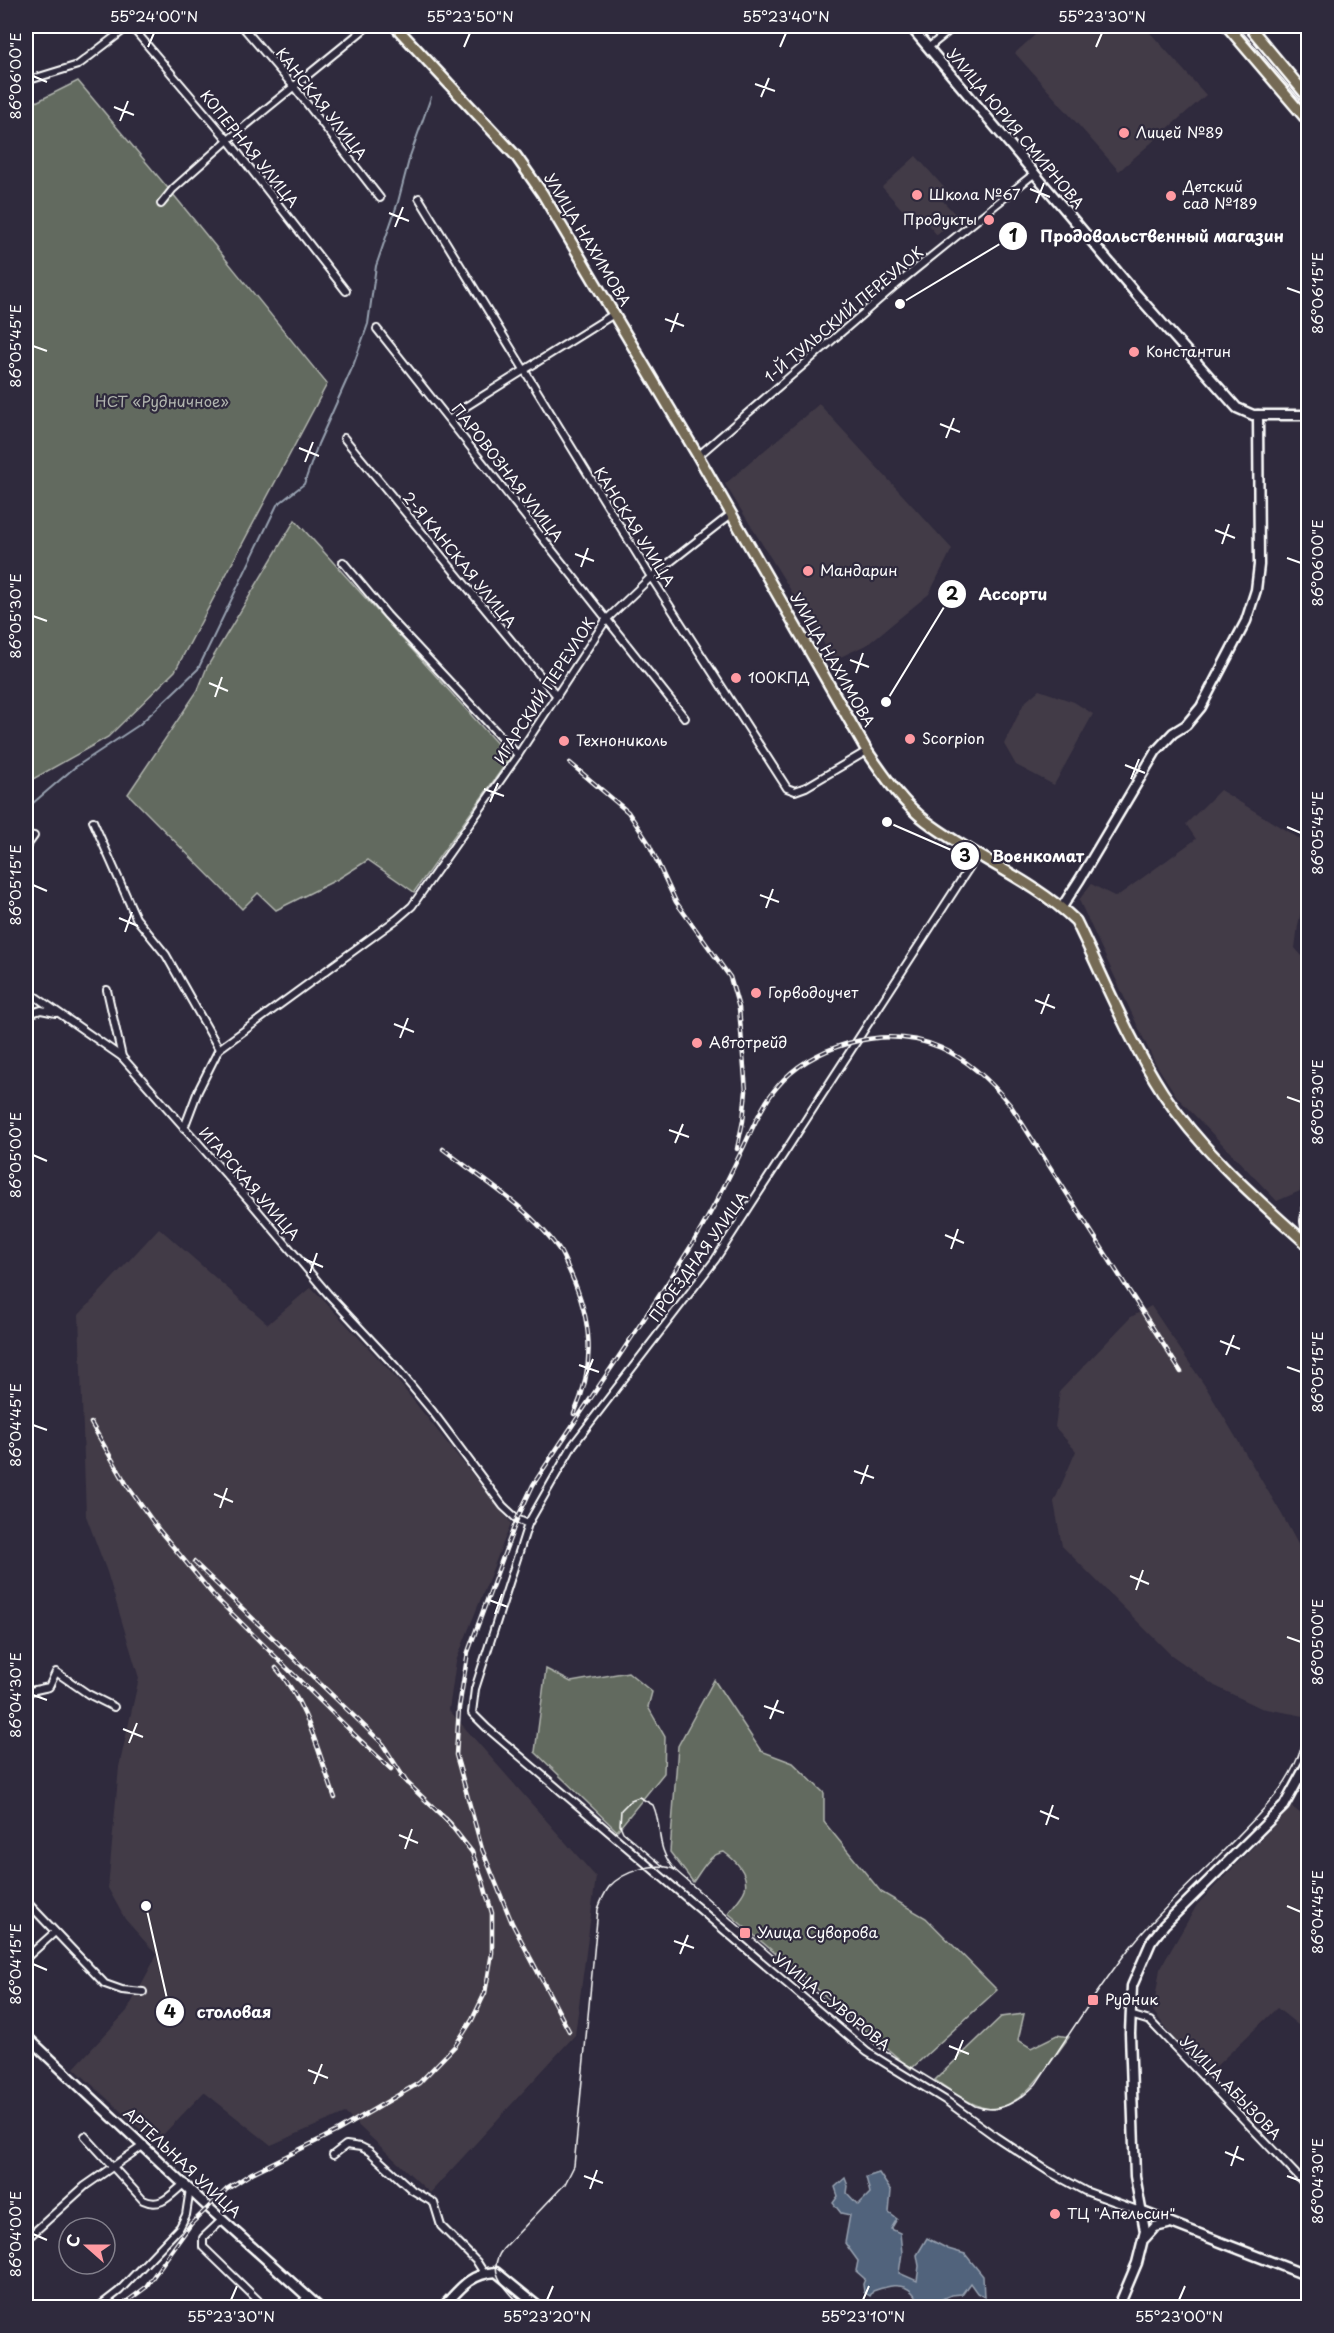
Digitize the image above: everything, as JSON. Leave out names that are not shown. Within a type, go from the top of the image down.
[{"type":"main road","name":"УЛИЦА НАХИМОВА","points":[[395,26],[516,156],[542,193],[698,456],[867,751],[899,795],[926,821],[1062,907],[1076,921],[1142,1058],[1174,1108],[1218,1162],[1308,1245]]},
{"type":"main road","name":"УЛИЦА ЮРИЯ СМИРНОВА","points":[[910,26],[1137,295],[1231,402],[1242,411],[1258,415]]},
{"type":"main road","points":[[1227,26],[1308,121]]},
{"type":"main road","points":[[1249,26],[1308,97]]},
{"type":"main road","points":[[1062,907],[1156,751],[1173,733],[1186,725],[1201,707],[1246,621],[1256,590],[1259,566],[1258,415],[1308,415]]},
{"type":"main road","points":[[1308,1206],[1306,1221],[1308,1233]]},
{"type":"main road","points":[[1145,2239],[1145,2224],[1135,2176],[1130,2015],[1132,1986],[1151,1942],[1164,1924],[1284,1806],[1308,1762]]},
{"type":"main road","name":"АРТЕЛЬНАЯ УЛИЦА","points":[[26,2036],[222,2220],[320,2307]]},
{"type":"main road","name":"УЛИЦА СУВОРОВА","points":[[1143,2212],[1308,2276]]},
{"type":"main road","points":[[1118,2307],[1145,2239],[1155,2227],[1172,2223]]},
{"type":"main road","points":[[442,2307],[470,2278],[484,2273],[501,2274],[540,2307]]},
{"type":"street","points":[[26,81],[78,65],[130,26]]},
{"type":"street","name":"КОПЕРНАЯ УЛИЦА","points":[[130,26],[228,140],[346,291]]},
{"type":"street","name":"КАНСКАЯ УЛИЦА","points":[[242,26],[294,87],[380,198]]},
{"type":"street","points":[[161,204],[173,189],[228,140],[368,26]]},
{"type":"street","points":[[929,47],[954,26]]},
{"type":"street","name":"1-Й ТУЛЬСКИЙ ПЕРЕУЛОК","points":[[698,456],[905,278],[1035,172]]},
{"type":"street","name":"КАНСКАЯ УЛИЦА","points":[[418,198],[651,577],[787,788],[795,791],[806,787],[867,751]]},
{"type":"street","points":[[450,420],[462,410],[615,314]]},
{"type":"street","name":"ПАРОВОЗНАЯ УЛИЦА","points":[[377,329],[685,718]]},
{"type":"street","name":"2-Я КАНСКАЯ УЛИЦА","points":[[344,438],[557,696]]},
{"type":"street","name":"ИГАРСКИЙ ПЕРЕУЛОК","points":[[184,1128],[198,1091],[219,1048],[412,906],[518,755],[606,620],[651,577],[730,514]]},
{"type":"street","points":[[344,562],[387,615],[518,755]]},
{"type":"street","points":[[93,821],[136,918],[166,955],[219,1048]]},
{"type":"street","points":[[26,847],[34,836]]},
{"type":"street","name":"ПРОЕЗДНАЯ УЛИЦА","points":[[475,1689],[528,1524],[573,1445],[715,1260],[978,854]]},
{"type":"street","points":[[107,990],[122,1057]]},
{"type":"street","name":"ИГАРСКАЯ УЛИЦА","points":[[26,992],[122,1057],[328,1294],[395,1366],[433,1412],[503,1506],[517,1519],[528,1524]]},
{"type":"street","points":[[26,1006],[35,1012],[41,1010],[57,1013]]},
{"type":"street","points":[[26,1692],[49,1687],[56,1672],[88,1694],[114,1707]]},
{"type":"street","name":"УЛИЦА СУВОРОВА","points":[[475,1689],[472,1713],[478,1721],[867,2052],[945,2100],[1048,2171],[1085,2191],[1143,2212]]},
{"type":"street","points":[[26,1901],[105,1984],[122,1990],[143,1992]]},
{"type":"street","points":[[26,1958],[55,1932]]},
{"type":"street","name":"УЛИЦА АБЫЗОВА","points":[[1130,2015],[1150,2021],[1308,2187]]},
{"type":"street","points":[[86,2136],[143,2200],[158,2204],[188,2186]]},
{"type":"street","points":[[31,2235],[85,2186],[144,2145]]},
{"type":"street","points":[[333,2155],[346,2145],[361,2147],[369,2151],[412,2190],[434,2203],[441,2226],[477,2262],[484,2273]]},
{"type":"street","points":[[97,2307],[119,2291],[180,2227],[186,2215],[188,2186]]},
{"type":"street","points":[[222,2220],[203,2238],[203,2247],[266,2307]]},
{"type":"street","points":[[297,2307],[308,2297]]},
{"type":"shaded area","name":"Лицей №89","points":[[1045,26],[1144,26],[1206,95],[1119,171],[1015,53]]},
{"type":"shaded area","name":"Школа №67","points":[[916,156],[948,192],[941,199],[957,216],[937,235],[922,218],[915,224],[882,187]]},
{"type":"shaded area","points":[[819,404],[952,549],[929,594],[868,644],[834,660],[725,484]]},
{"type":"shaded area","points":[[1039,690],[1074,702],[1093,714],[1054,785],[1016,765],[1004,744],[1024,703]]},
{"type":"shaded area","points":[[1220,790],[1308,844],[1308,882],[1295,948],[1308,963],[1308,1147],[1300,1191],[1277,1201],[1177,1097],[1154,1061],[1079,900],[1091,884],[1116,897],[1196,839],[1186,824]]},
{"type":"shaded area","points":[[159,1228],[268,1324],[311,1287],[389,1370],[511,1523],[456,1661],[449,1710],[596,1877],[575,2035],[430,2193],[345,2113],[271,2145],[204,2092],[155,2143],[74,2068],[127,2011],[157,1955],[125,1919],[108,1888],[119,1767],[139,1678],[107,1572],[86,1516],[79,1315]]},
{"type":"shaded area","points":[[1151,1306],[1207,1389],[1306,1559],[1308,1612],[1304,1716],[1261,1708],[1215,1686],[1170,1654],[1062,1546],[1054,1502],[1076,1451],[1055,1427],[1060,1391],[1131,1317]]},
{"type":"shaded area","points":[[1292,1807],[1308,1819],[1308,2033],[1277,2008],[1211,2071],[1188,2058],[1153,2011],[1160,1969],[1197,1905]]},
{"type":"green space","name":"НСТ «Рудничное»","points":[[78,81],[327,384],[175,671],[108,737],[26,783],[26,107]]},
{"type":"green space","points":[[295,520],[510,758],[414,892],[368,860],[338,879],[276,910],[258,893],[242,909],[128,794],[198,690],[207,667]]},
{"type":"green space","points":[[546,1669],[571,1682],[628,1672],[652,1692],[648,1707],[665,1737],[664,1773],[617,1831],[535,1752]]},
{"type":"green space","points":[[714,1680],[761,1751],[793,1763],[824,1793],[824,1822],[881,1892],[926,1918],[997,1990],[911,2069],[728,1913],[742,1895],[746,1883],[743,1872],[732,1859],[724,1852],[719,1853],[706,1864],[693,1882],[670,1852],[678,1746]]},
{"type":"green space","points":[[1024,2014],[1018,2040],[1031,2048],[1057,2035],[1069,2037],[1036,2081],[1016,2100],[1005,2106],[986,2108],[963,2098],[935,2080],[1001,2017]]},
{"type":"water","points":[[879,2173],[891,2191],[889,2213],[897,2219],[891,2229],[900,2233],[902,2253],[899,2273],[917,2281],[919,2266],[917,2255],[927,2238],[948,2249],[965,2254],[983,2276],[984,2297],[977,2293],[970,2283],[962,2294],[951,2295],[927,2306],[903,2287],[883,2288],[873,2291],[870,2296],[864,2292],[865,2279],[856,2271],[858,2261],[845,2243],[850,2215],[841,2213],[833,2203],[838,2196],[835,2187],[845,2178],[848,2186],[847,2193],[858,2205],[870,2193],[866,2177]]},
{"type":"waterway","points":[[26,809],[74,768],[139,725],[198,669],[277,505],[304,484],[318,444],[353,366],[368,324],[376,266],[431,97]]},
{"type":"tram line","points":[[1237,26],[1308,109]]},
{"type":"tram line","points":[[1308,1269],[1308,1430]]},
{"type":"tram line","points":[[524,2308],[500,2281],[496,2266],[503,2249],[565,2184],[574,2166],[598,1909],[609,1887],[615,1882],[640,1869],[659,1866],[675,1870],[878,2047],[975,2106],[992,2109],[1016,2101],[1036,2084],[1094,1996],[1132,1945],[1155,1918],[1259,1814],[1283,1785],[1300,1753],[1308,1713]]},
{"type":"tram line","points":[[664,1867],[623,1832],[620,1825],[621,1810],[631,1800],[639,1797],[653,1805],[664,1853],[675,1870]]},
{"type":"railway","points":[[570,763],[628,812],[648,842],[676,902],[730,977],[739,1008],[746,1091],[737,1149]]},
{"type":"railway","points":[[569,2031],[512,1923],[482,1849],[456,1755],[459,1708],[468,1652],[517,1519],[533,1485],[694,1241],[763,1108],[784,1079],[801,1065],[829,1050],[874,1038],[898,1037],[940,1048],[977,1071],[1011,1106],[1181,1372]]},
{"type":"railway","points":[[443,1149],[519,1207],[546,1233],[563,1257],[577,1290],[587,1325],[586,1378],[574,1414]]},
{"type":"railway","points":[[91,1423],[128,1487],[159,1530],[215,1597],[391,1769]]},
{"type":"railway","points":[[194,1562],[384,1745]]},
{"type":"railway","points":[[276,1668],[287,1682],[304,1713],[335,1798]]},
{"type":"railway","points":[[380,1740],[407,1783]]},
{"type":"railway","points":[[401,1777],[451,1824]]},
{"type":"railway","points":[[118,2308],[145,2288],[191,2224],[227,2189],[252,2173],[337,2131],[419,2083],[455,2046],[472,2020],[485,1993],[492,1953],[492,1913],[472,1852],[446,1819]]},
{"type":"place","name":"Лицей №89","points":[[1124,133]]},
{"type":"place","name":"Школа №67","points":[[917,195]]},
{"type":"place","name":"Детский сад №189","points":[[1171,196]]},
{"type":"place","name":"Продукты","points":[[989,220]]},
{"type":"place","name":"Продовольственный магазин","points":[[900,304]]},
{"type":"place","name":"Константин","points":[[1134,352]]},
{"type":"place","name":"Мандарин","points":[[808,571]]},
{"type":"place","name":"100КПД","points":[[736,678]]},
{"type":"place","name":"Ассорти","points":[[886,702]]},
{"type":"place","name":"Scorpion","points":[[910,739]]},
{"type":"place","name":"Технониколь","points":[[564,741]]},
{"type":"place","name":"Военкомат","points":[[887,822]]},
{"type":"place","name":"Горводоучет","points":[[756,993]]},
{"type":"place","name":"Автотрейд","points":[[697,1043]]},
{"type":"place","name":"столовая","points":[[146,1906]]},
{"type":"place","name":"Улица Суворова","points":[[745,1933]]},
{"type":"place","name":"Рудник","points":[[1093,2000]]},
{"type":"place","name":"ТЦ \"Апельсин\"","points":[[1055,2214]]}]
